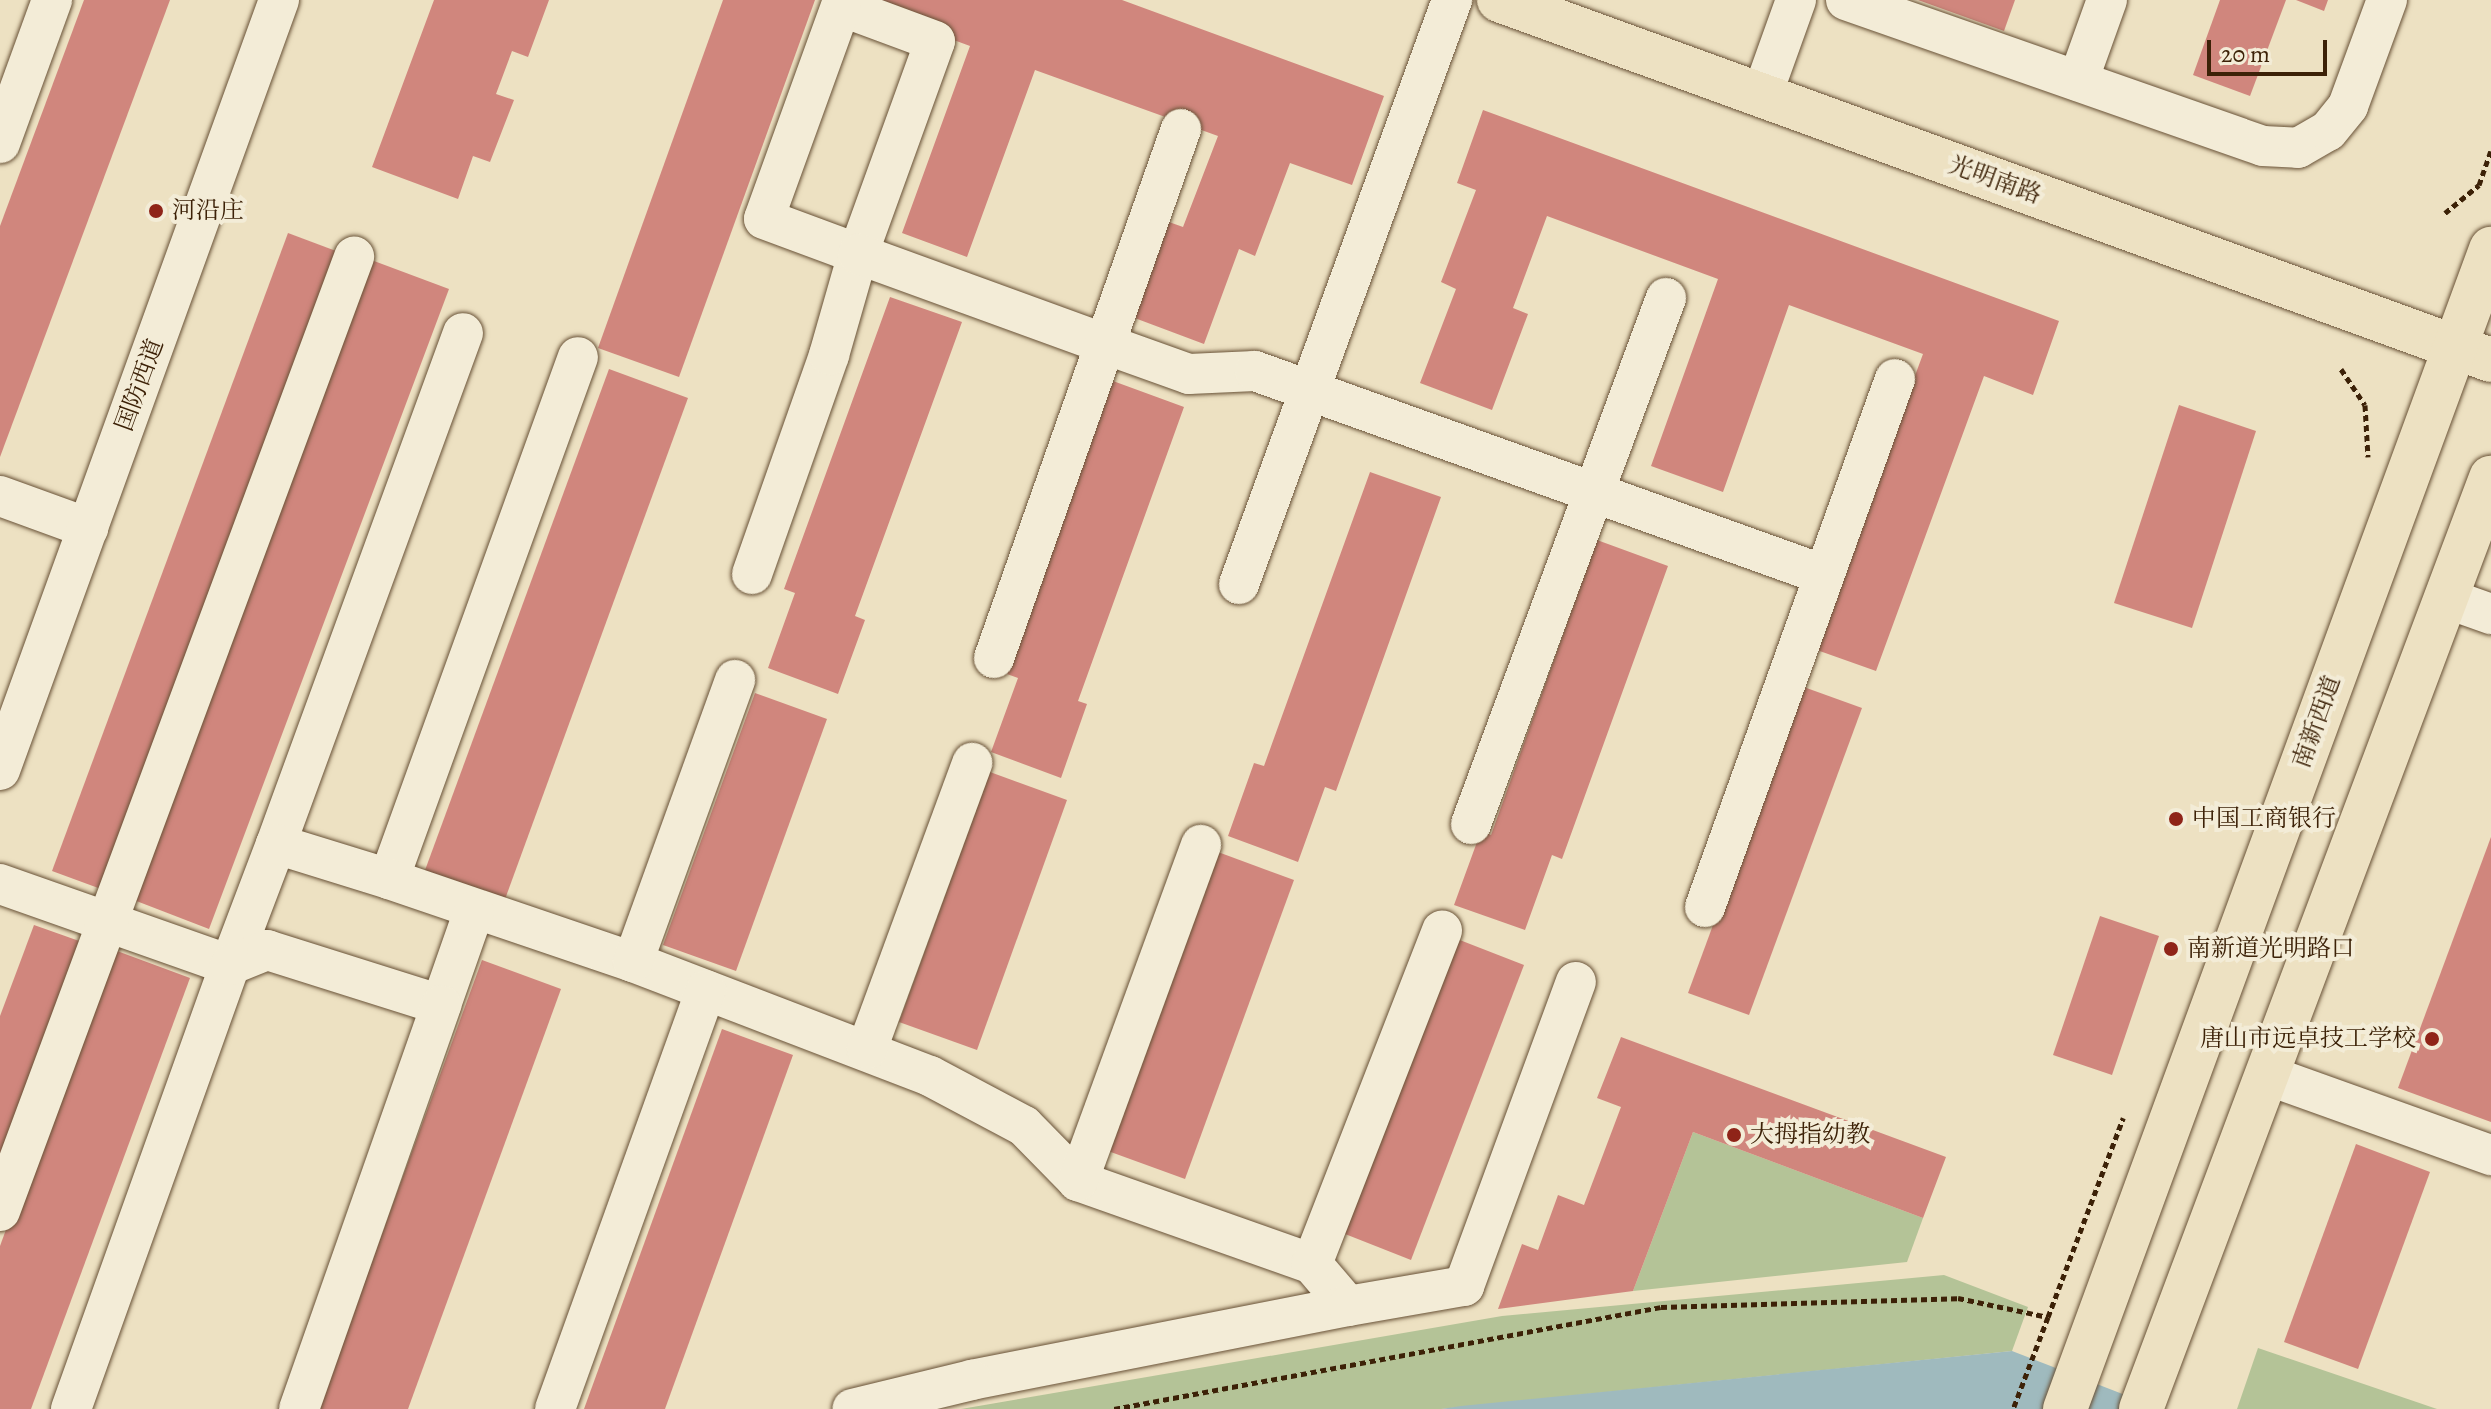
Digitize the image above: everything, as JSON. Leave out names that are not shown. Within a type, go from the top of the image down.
[{"type":"main road","name":"光明南路","points":[[1499,0],[2473,353]]},
{"type":"main road","name":"南新西道","points":[[2065,1409],[2473,353],[2491,249]]},
{"type":"main road","points":[[2141,1409],[2491,478]]},
{"type":"street","points":[[0,143],[52,0]]},
{"type":"street","name":"国防西道","points":[[0,770],[279,0]]},
{"type":"street","points":[[1239,584],[1452,0]]},
{"type":"street","points":[[1762,95],[1796,0]]},
{"type":"street","points":[[1846,0],[2263,146],[2298,148],[2328,131],[2348,106],[2387,0]]},
{"type":"street","points":[[2078,81],[2107,0]]},
{"type":"street","points":[[752,574],[829,355],[858,254],[935,41],[841,6],[764,219],[858,254],[1189,374],[1255,371],[1824,575]]},
{"type":"street","points":[[994,658],[1181,129]]},
{"type":"street","points":[[0,1211],[354,257]]},
{"type":"street","points":[[1471,824],[1666,298]]},
{"type":"street","points":[[71,1409],[230,965],[463,333]]},
{"type":"street","points":[[389,879],[578,357]]},
{"type":"street","points":[[1705,907],[1895,379]]},
{"type":"street","points":[[0,496],[88,528]]},
{"type":"street","points":[[2446,598],[2491,614]]},
{"type":"street","points":[[633,962],[735,680]]},
{"type":"street","points":[[867,1049],[972,763]]},
{"type":"street","points":[[276,844],[633,962],[867,1049],[1024,1126],[1078,1181],[1312,1264],[1348,1306]]},
{"type":"street","points":[[1078,1181],[1201,845]]},
{"type":"street","points":[[0,884],[230,965],[267,950],[441,1005]]},
{"type":"street","points":[[299,1409],[474,911]]},
{"type":"street","points":[[1312,1264],[1442,930]]},
{"type":"street","points":[[852,1409],[972,1380],[1464,1286],[1576,982]]},
{"type":"street","points":[[555,1409],[706,990]]},
{"type":"street","points":[[2267,1075],[2491,1155]]},
{"type":"path","points":[[2445,213],[2479,185],[2491,151]]},
{"type":"path","points":[[2341,369],[2365,405],[2369,463]]},
{"type":"path","points":[[2013,1409],[2125,1111]]},
{"type":"path","points":[[1114,1409],[1661,1307],[1958,1298],[2048,1317]]},
{"type":"green space","points":[[1693,1132],[1923,1218],[1907,1262],[1633,1291]]},
{"type":"green space","points":[[1944,1275],[2028,1307],[2012,1351],[1441,1409],[961,1409],[1502,1316]]},
{"type":"green space","points":[[2258,1348],[2437,1409],[2237,1409]]},
{"type":"water","points":[[2012,1351],[2161,1409],[1441,1409],[1461,1406]]},
{"type":"building","points":[[84,0],[170,0],[0,457],[0,226]]},
{"type":"building","points":[[434,0],[549,0],[528,57],[512,51],[496,94],[514,100],[490,162],[473,156],[458,199],[372,167]]},
{"type":"building","points":[[723,0],[815,0],[679,377],[598,348]]},
{"type":"building","points":[[845,0],[1122,0],[1384,96],[1352,185],[1290,163],[1255,256],[1239,249],[1204,344],[1132,317],[1169,222],[1183,227],[1218,136],[1035,70],[967,257],[902,233],[970,46]]},
{"type":"building","points":[[1918,0],[2015,0],[2004,31]]},
{"type":"building","points":[[2220,0],[2286,0],[2250,96],[2193,75]]},
{"type":"building","points":[[2296,0],[2328,0],[2324,11]]},
{"type":"building","points":[[1483,110],[2059,321],[2033,395],[1984,376],[1876,671],[1814,649],[1923,354],[1789,305],[1723,492],[1651,466],[1718,279],[1547,216],[1513,308],[1528,314],[1492,410],[1420,383],[1456,289],[1441,282],[1476,190],[1457,183]]},
{"type":"building","points":[[288,233],[336,251],[101,889],[52,871]]},
{"type":"building","points":[[366,258],[449,289],[209,929],[126,897]]},
{"type":"building","points":[[890,297],[962,322],[855,616],[865,620],[838,694],[768,668],[795,593],[784,589]]},
{"type":"building","points":[[609,369],[688,398],[504,902],[424,873]]},
{"type":"building","points":[[1113,381],[1184,407],[1078,701],[1087,704],[1061,778],[991,752],[1018,678],[1007,674]]},
{"type":"building","points":[[2179,405],[2256,431],[2192,628],[2114,603]]},
{"type":"building","points":[[1370,472],[1441,497],[1336,791],[1325,787],[1298,862],[1228,836],[1254,763],[1264,766]]},
{"type":"building","points":[[1597,540],[1668,566],[1562,859],[1552,855],[1525,930],[1454,905],[1481,831],[1491,835]]},
{"type":"building","points":[[1801,686],[1862,708],[1749,1015],[1688,993]]},
{"type":"building","points":[[755,693],[827,719],[736,971],[663,945]]},
{"type":"building","points":[[990,772],[1067,800],[977,1050],[899,1022]]},
{"type":"building","points":[[2491,837],[2491,1122],[2398,1088]]},
{"type":"building","points":[[1218,852],[1294,880],[1185,1179],[1108,1151]]},
{"type":"building","points":[[2100,916],[2159,936],[2112,1075],[2053,1055]]},
{"type":"building","points":[[34,925],[82,942],[0,1165],[0,1016]]},
{"type":"building","points":[[1452,937],[1524,965],[1411,1260],[1340,1232]]},
{"type":"building","points":[[109,948],[190,978],[31,1409],[0,1409],[0,1246]]},
{"type":"building","points":[[482,960],[561,989],[408,1409],[318,1409]]},
{"type":"building","points":[[722,1029],[793,1055],[665,1409],[584,1409]]},
{"type":"building","points":[[1621,1037],[1946,1157],[1923,1218],[1693,1132],[1633,1291],[1498,1309],[1522,1244],[1538,1250],[1558,1195],[1584,1205],[1621,1107],[1597,1098]]},
{"type":"building","points":[[2356,1144],[2430,1172],[2358,1369],[2284,1342]]},
{"type":"place","name":"河沿庄","points":[[156,211]]},
{"type":"place","name":"中国工商银行","points":[[2176,819]]},
{"type":"place","name":"南新道光明路口","points":[[2171,949]]},
{"type":"place","name":"唐山市远卓技工学校","points":[[2432,1039]]},
{"type":"place","name":"大拇指幼教","points":[[1734,1135]]}]
